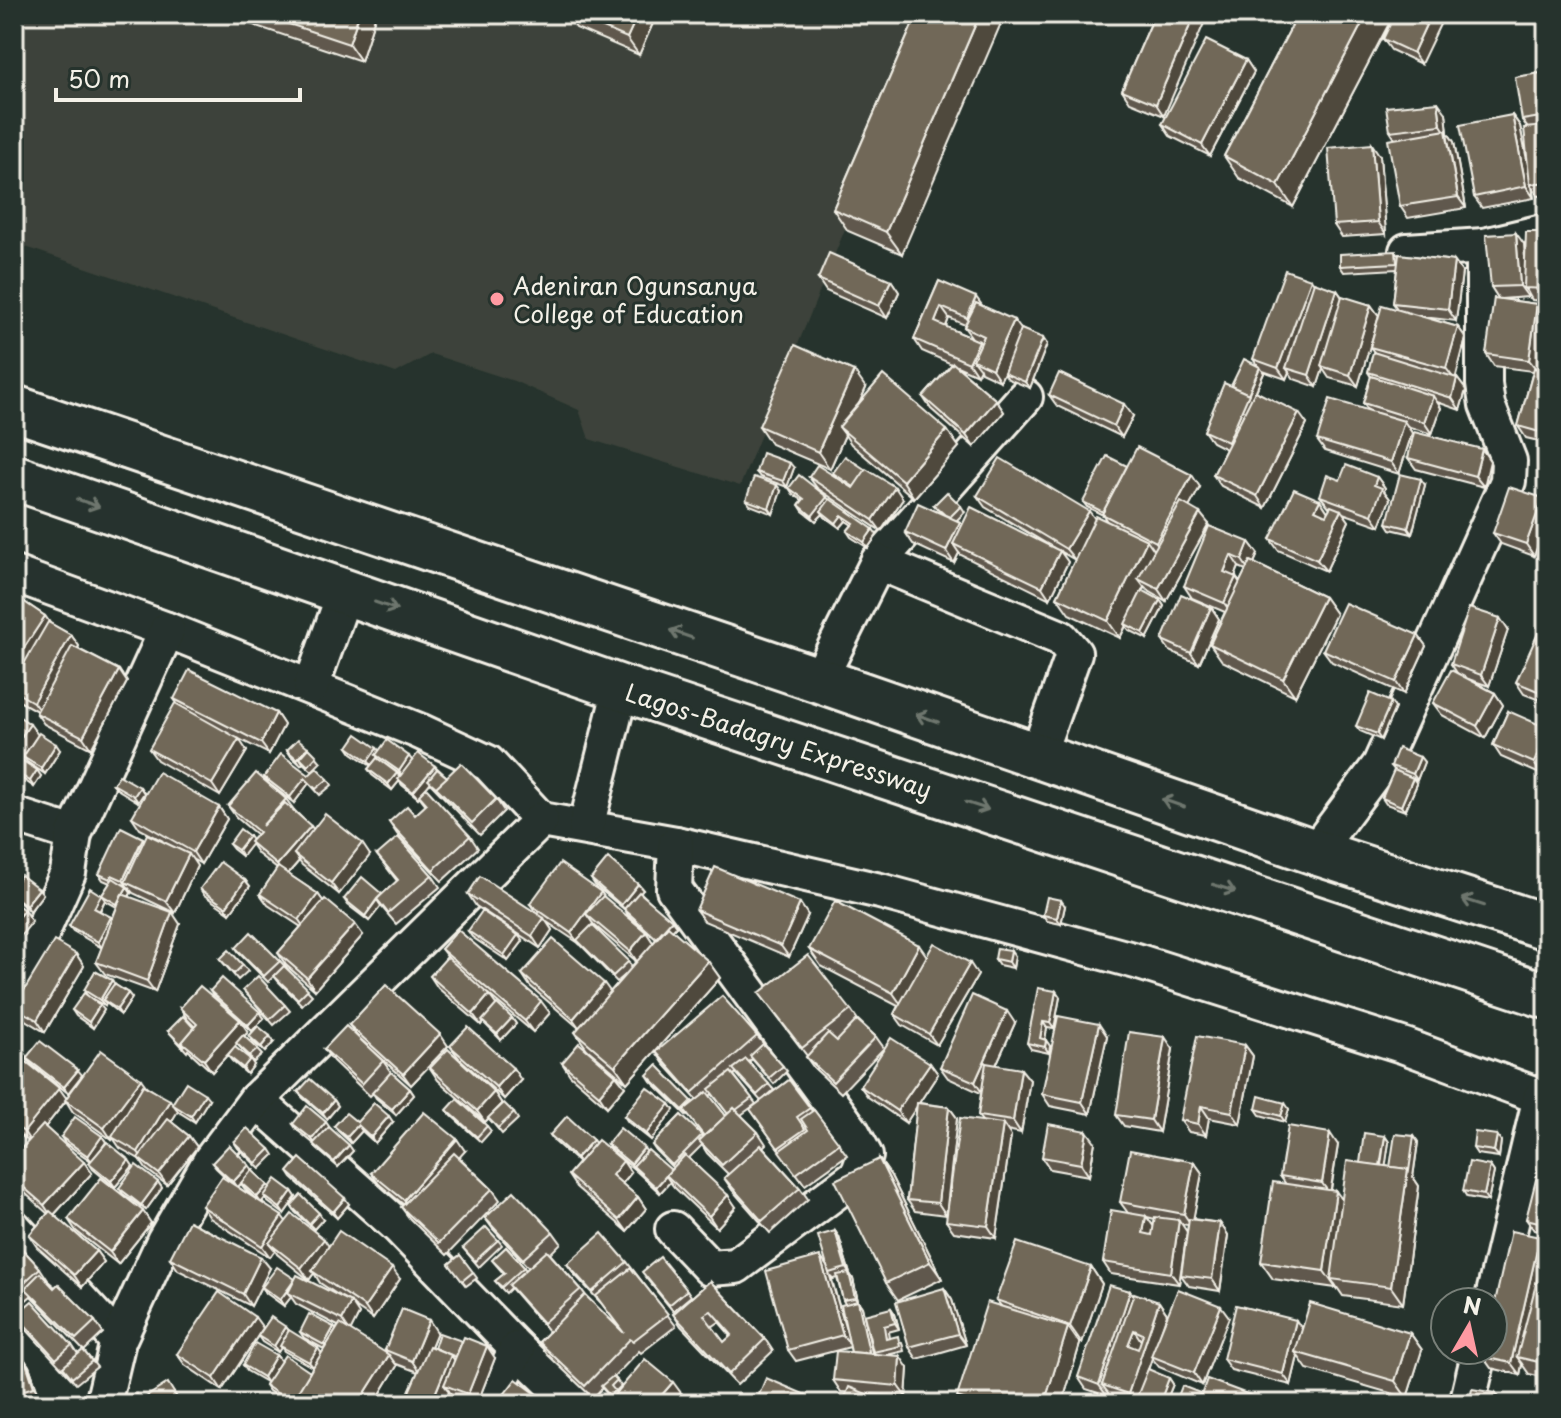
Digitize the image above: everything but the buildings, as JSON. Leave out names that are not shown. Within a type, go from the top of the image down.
[{"type":"highway","points":[[14,408],[819,680],[1315,852],[1547,927]]},
{"type":"highway","name":"Lagos-Badagry Expressway","points":[[14,477],[621,688],[1547,996]]},
{"type":"street","points":[[1407,251],[1484,246],[1547,231]]},
{"type":"street","points":[[1315,852],[1380,765],[1508,481],[1509,461],[1487,405],[1484,384],[1484,246]]},
{"type":"street","points":[[819,680],[878,562],[1025,397]]},
{"type":"street","points":[[878,562],[1061,638],[1074,653],[1037,757]]},
{"type":"street","points":[[14,574],[311,687],[488,763],[541,820],[676,844],[880,891],[1136,961],[1405,1046],[1544,1098],[1496,1286]]},
{"type":"street","points":[[311,687],[345,592]]},
{"type":"street","points":[[14,975],[41,934],[68,873],[74,834],[167,630]]},
{"type":"street","points":[[586,827],[621,688]]},
{"type":"street","points":[[14,815],[74,834]]},
{"type":"street","points":[[103,1404],[118,1341],[164,1241],[211,1160],[256,1100],[541,820]]},
{"type":"street","points":[[673,1229],[710,1268],[736,1266],[858,1175],[865,1156],[852,1132],[674,889],[676,844]]},
{"type":"street","points":[[256,1100],[399,1227],[574,1404]]},
{"type":"street","points":[[14,1228],[118,1341]]},
{"type":"street","points":[[488,1404],[517,1349]]},
{"type":"street","points":[[1467,1404],[1476,1366]]},
{"type":"shaded area","name":"Adeniran Ogunsanya College of Education","points":[[14,14],[933,14],[740,486],[589,439],[579,410],[514,381],[431,354],[396,373],[14,243]]},
{"type":"place","name":"Adeniran Ogunsanya College of Education","points":[[497,299]]}]
